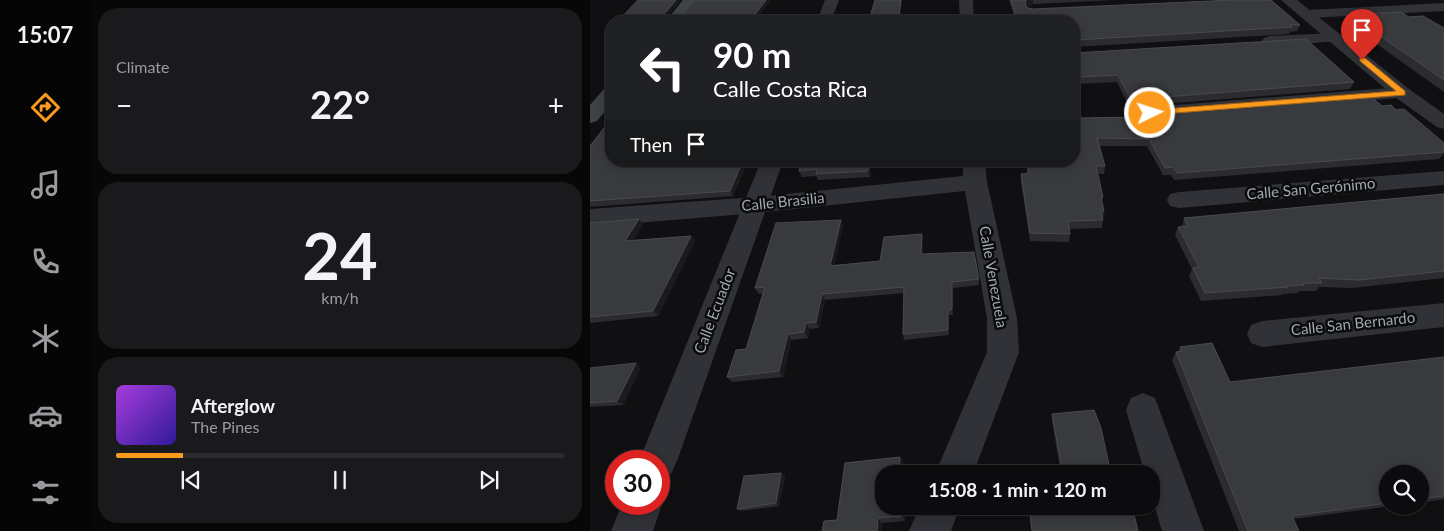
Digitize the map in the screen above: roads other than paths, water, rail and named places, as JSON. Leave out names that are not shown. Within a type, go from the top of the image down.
[{"type":"main road","points":[[678,15],[692,0]]},
{"type":"main road","points":[[590,118],[605,100]]},
{"type":"street","points":[[826,15],[832,0]]},
{"type":"street","points":[[966,0],[967,15]]},
{"type":"street","points":[[1288,0],[1308,14],[1402,93],[1444,123]]},
{"type":"street","points":[[1308,14],[1444,7]]},
{"type":"street","points":[[1409,10],[1431,22]]},
{"type":"street","points":[[1259,42],[1336,38]]},
{"type":"street","points":[[1150,113],[1402,93]]},
{"type":"street","name":"Calle Ecuador","points":[[662,450],[770,167]]},
{"type":"street","name":"Calle Brasilia","points":[[590,218],[756,205],[975,172]]},
{"type":"street","name":"Calle Venezuela","points":[[958,465],[1003,352],[1002,318],[975,172]]},
{"type":"street","name":"Calle San Gerónimo","points":[[1179,200],[1444,178]]},
{"type":"street","name":"Calle San Bernardo","points":[[1262,334],[1444,314]]},
{"type":"street","points":[[1143,410],[1183,531]]},
{"type":"street","points":[[632,531],[638,515]]},
{"type":"street","points":[[930,531],[936,515]]}]
